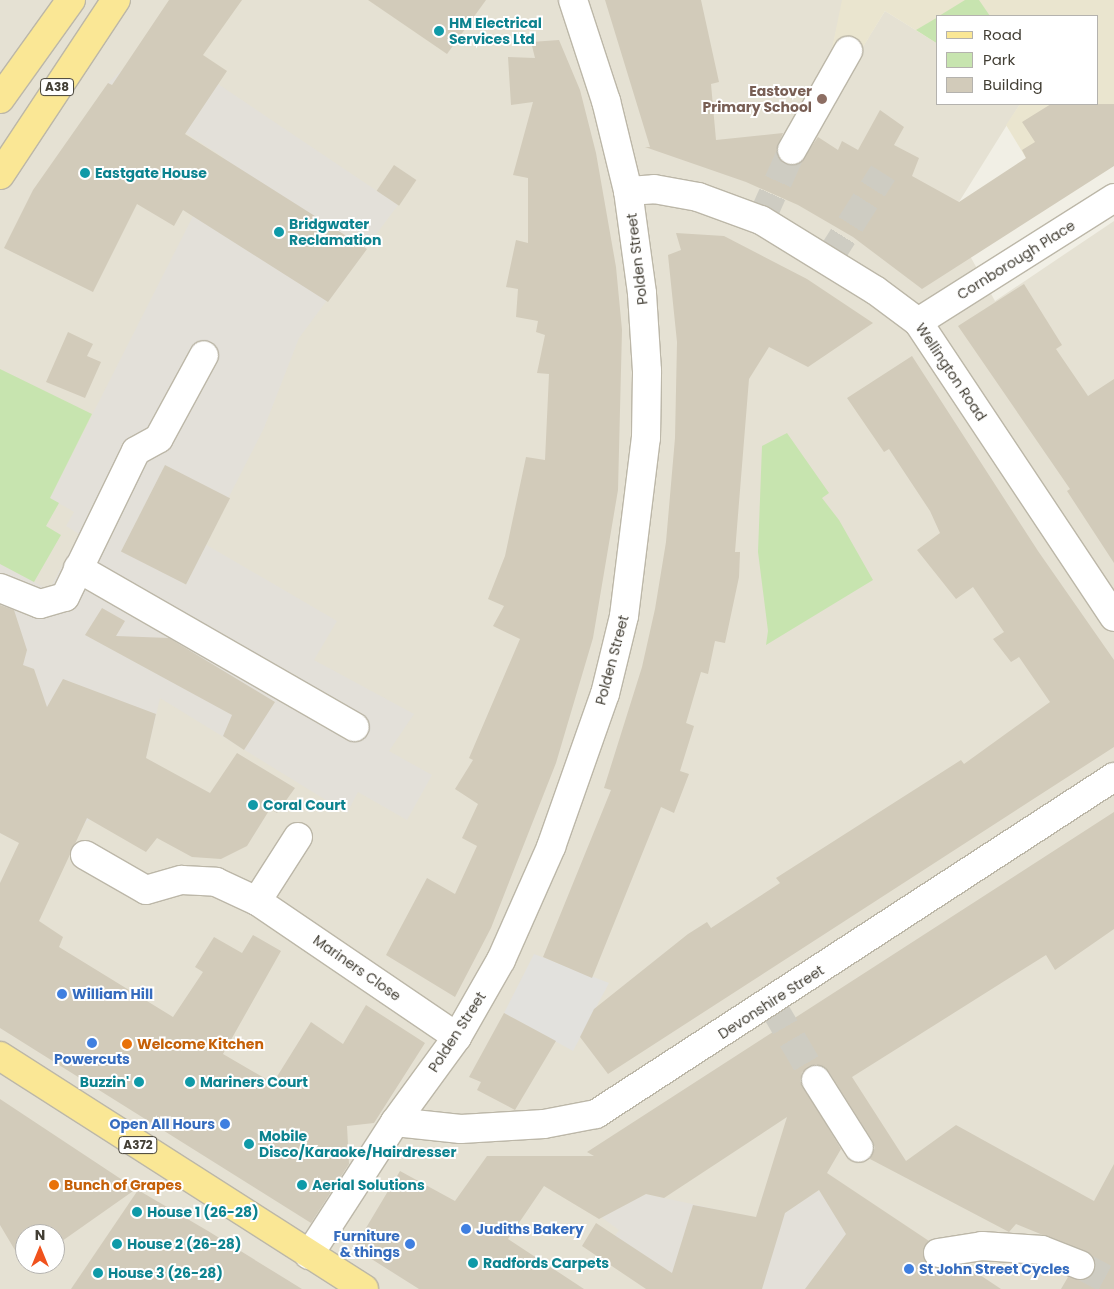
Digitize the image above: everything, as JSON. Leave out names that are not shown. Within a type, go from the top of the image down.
[{"type":"main road","name":"A38","points":[[0,99],[10,70],[71,0]]},
{"type":"main road","name":"A38","points":[[0,175],[116,0]]},
{"type":"main road","name":"A372","points":[[0,1056],[364,1289]]},
{"type":"street","name":"Polden Street","points":[[309,1254],[395,1122],[457,1037],[501,960],[551,847],[604,694],[624,616],[641,504],[648,371],[642,293],[628,191],[606,101],[573,0]]},
{"type":"street","points":[[792,150],[848,51]]},
{"type":"street","name":"Wellington Road","points":[[628,191],[654,189],[698,197],[761,220],[875,290],[918,322],[1114,618]]},
{"type":"street","name":"Cornborough Place","points":[[918,322],[1114,198]]},
{"type":"street","points":[[0,588],[40,604],[65,596],[136,451],[158,438],[204,355]]},
{"type":"street","points":[[78,568],[354,727]]},
{"type":"street","name":"Devonshire Street","points":[[395,1122],[461,1129],[544,1124],[596,1114],[1114,777]]},
{"type":"street","points":[[257,901],[298,837]]},
{"type":"street","name":"Mariners Close","points":[[85,855],[146,890],[182,880],[216,882],[257,901],[457,1037]]},
{"type":"street","points":[[816,1080],[859,1148]]},
{"type":"street","points":[[938,1253],[982,1246],[1042,1250],[1080,1265]]},
{"type":"shaded area","points":[[0,0],[843,0],[826,77],[841,82],[885,11],[936,43],[936,105],[1019,105],[949,218],[995,301],[1114,221],[1114,1289],[0,1289]]},
{"type":"shaded area","name":"Eastover Primary School","points":[[842,0],[1114,0],[1114,166],[1031,166],[1006,125],[1019,105],[1099,105],[1099,15],[936,15],[936,43],[885,11],[841,83],[826,78]]},
{"type":"shaded area","points":[[122,70],[218,84],[398,205],[299,338],[264,428],[205,544],[337,621],[314,660],[414,714],[389,751],[432,775],[407,820],[358,792],[347,813],[160,698],[141,779],[84,824],[0,773],[0,564],[49,590],[79,534],[66,526],[74,512],[50,498],[223,157],[108,83]]},
{"type":"shaded area","points":[[534,954],[609,983],[573,1051],[504,1013]]},
{"type":"shaded area","points":[[847,1186],[879,1239],[847,1289],[697,1289],[614,1237],[619,1230],[601,1217],[646,1194],[756,1218],[764,1191],[806,1199],[819,1190],[826,1201]]},
{"type":"green space","points":[[965,0],[979,0],[989,15],[941,15]]},
{"type":"green space","points":[[936,18],[936,43],[916,30]]},
{"type":"green space","points":[[0,369],[92,414],[50,498],[59,503],[46,526],[61,535],[34,582],[0,564]]},
{"type":"green space","points":[[787,433],[829,493],[822,498],[839,520],[873,580],[766,645],[768,631],[758,552],[762,446]]},
{"type":"building","points":[[169,0],[242,0],[203,55],[227,71],[185,134],[367,249],[328,302],[183,210],[174,226],[137,204],[93,292],[4,248],[33,190],[108,83],[112,85]]},
{"type":"building","name":"HM Electrical Services Ltd","points":[[368,0],[486,0],[447,54]]},
{"type":"building","points":[[605,0],[701,0],[719,82],[711,84],[716,140],[783,133],[776,151],[785,164],[800,163],[818,137],[838,150],[842,141],[858,150],[880,110],[904,127],[894,145],[919,158],[912,176],[959,202],[1026,158],[1022,150],[1035,142],[1022,122],[1049,105],[1114,104],[1114,166],[922,289],[853,237],[798,205],[746,182],[645,147],[650,147]]},
{"type":"building","points":[[559,40],[580,90],[596,153],[616,267],[622,330],[618,490],[593,638],[556,763],[491,928],[455,997],[386,955],[427,878],[455,894],[477,846],[462,838],[478,804],[455,789],[473,760],[469,758],[520,639],[493,626],[504,606],[488,599],[505,556],[526,457],[545,460],[549,374],[537,373],[545,335],[536,332],[538,321],[516,317],[518,289],[506,287],[516,240],[528,243],[528,178],[513,175],[533,102],[511,105],[508,57],[535,58],[531,42]]},
{"type":"building","points":[[394,165],[416,180],[399,206],[377,191]]},
{"type":"building","points":[[676,233],[724,236],[807,279],[873,323],[808,367],[769,347],[749,379],[735,552],[740,552],[739,577],[725,643],[715,641],[708,674],[701,672],[686,723],[694,726],[680,771],[689,774],[674,813],[661,807],[592,978],[543,957],[611,790],[604,788],[642,667],[655,609],[666,542],[675,438],[677,342],[668,255],[681,250]]},
{"type":"building","points":[[1024,284],[1062,345],[1056,349],[1088,396],[1114,379],[1114,563],[1067,491],[1070,489],[958,326]]},
{"type":"building","points":[[68,332],[93,344],[87,356],[101,362],[85,398],[46,382]]},
{"type":"building","points":[[912,356],[1038,551],[1114,660],[1114,747],[608,1074],[580,1037],[594,1009],[688,934],[707,922],[711,928],[780,883],[776,878],[961,760],[964,764],[1050,702],[1019,657],[1011,662],[993,639],[1004,632],[973,587],[956,599],[917,550],[940,533],[930,511],[889,449],[884,452],[847,398]]},
{"type":"building","points":[[165,465],[230,498],[186,585],[121,551]]},
{"type":"building","points":[[0,605],[14,610],[27,650],[23,665],[34,669],[47,707],[63,679],[156,714],[146,758],[210,793],[237,753],[295,788],[277,813],[270,809],[247,846],[221,859],[192,857],[157,838],[146,852],[87,818],[39,921],[63,937],[59,947],[173,1017],[203,972],[195,967],[214,937],[242,953],[253,935],[281,951],[223,1054],[273,1083],[311,1022],[343,1044],[366,1005],[425,1043],[374,1123],[347,1126],[349,1164],[311,1223],[0,1028],[0,883],[19,843],[0,833]]},
{"type":"building","points":[[102,608],[125,621],[116,636],[169,638],[275,702],[244,750],[223,736],[232,715],[85,635]]},
{"type":"building","points":[[1114,812],[1114,929],[1055,970],[1046,955],[852,1077],[906,1161],[956,1125],[1094,1201],[1114,1164],[1114,1289],[1061,1289],[1068,1277],[1082,1280],[1090,1277],[1095,1263],[1092,1255],[1016,1224],[1009,1232],[870,1159],[875,1148],[872,1140],[829,1072],[816,1064],[802,1072],[800,1081],[841,1149],[827,1173],[929,1241],[923,1255],[932,1267],[965,1265],[1001,1289],[805,1289],[846,1234],[819,1190],[785,1213],[762,1289],[646,1289],[582,1246],[596,1223],[672,1273],[693,1205],[756,1217],[787,1117],[664,1198],[646,1194],[599,1219],[544,1186],[508,1239],[584,1289],[419,1289],[354,1248],[400,1171],[455,1201],[487,1156],[594,1156],[587,1152]]},
{"type":"building","points":[[504,1013],[556,1041],[515,1110],[477,1090],[481,1082],[469,1077]]},
{"type":"building","points":[[0,1099],[136,1189],[65,1239],[65,1224],[15,1224],[15,1250],[0,1225]]},
{"type":"building","points":[[138,1190],[208,1231],[302,1289],[71,1289]]},
{"type":"tunnel","points":[[761,220],[792,150]]},
{"type":"tunnel","points":[[828,260],[883,173]]},
{"type":"tunnel","points":[[771,1003],[816,1080]]},
{"type":"tunnel","points":[[1080,1265],[1114,1283]]},
{"type":"place","name":"HM Electrical Services Ltd","points":[[439,31]]},
{"type":"place","name":"Eastover Primary School","points":[[822,99]]},
{"type":"place","name":"Eastgate House","points":[[85,173]]},
{"type":"place","name":"Bridgwater Reclamation","points":[[279,232]]},
{"type":"place","name":"Coral Court","points":[[253,805]]},
{"type":"place","name":"William Hill","points":[[62,994]]},
{"type":"place","name":"Powercuts","points":[[92,1043]]},
{"type":"place","name":"Welcome Kitchen","points":[[127,1044]]},
{"type":"place","name":"Buzzin'","points":[[139,1082]]},
{"type":"place","name":"Mariners Court","points":[[190,1082]]},
{"type":"place","name":"Open All Hours","points":[[225,1124]]},
{"type":"place","name":"Mobile Disco/Karaoke/Hairdresser","points":[[249,1144]]},
{"type":"place","name":"Bunch of Grapes","points":[[54,1185]]},
{"type":"place","name":"Aerial Solutions","points":[[302,1185]]},
{"type":"place","name":"House 1 (26-28)","points":[[137,1212]]},
{"type":"place","name":"Judiths Bakery","points":[[466,1229]]},
{"type":"place","name":"House 2 (26-28)","points":[[117,1244]]},
{"type":"place","name":"Furniture & things","points":[[410,1244]]},
{"type":"place","name":"Radfords Carpets","points":[[473,1263]]},
{"type":"place","name":"St John Street Cycles","points":[[909,1269]]},
{"type":"place","name":"House 3 (26-28)","points":[[98,1273]]}]
